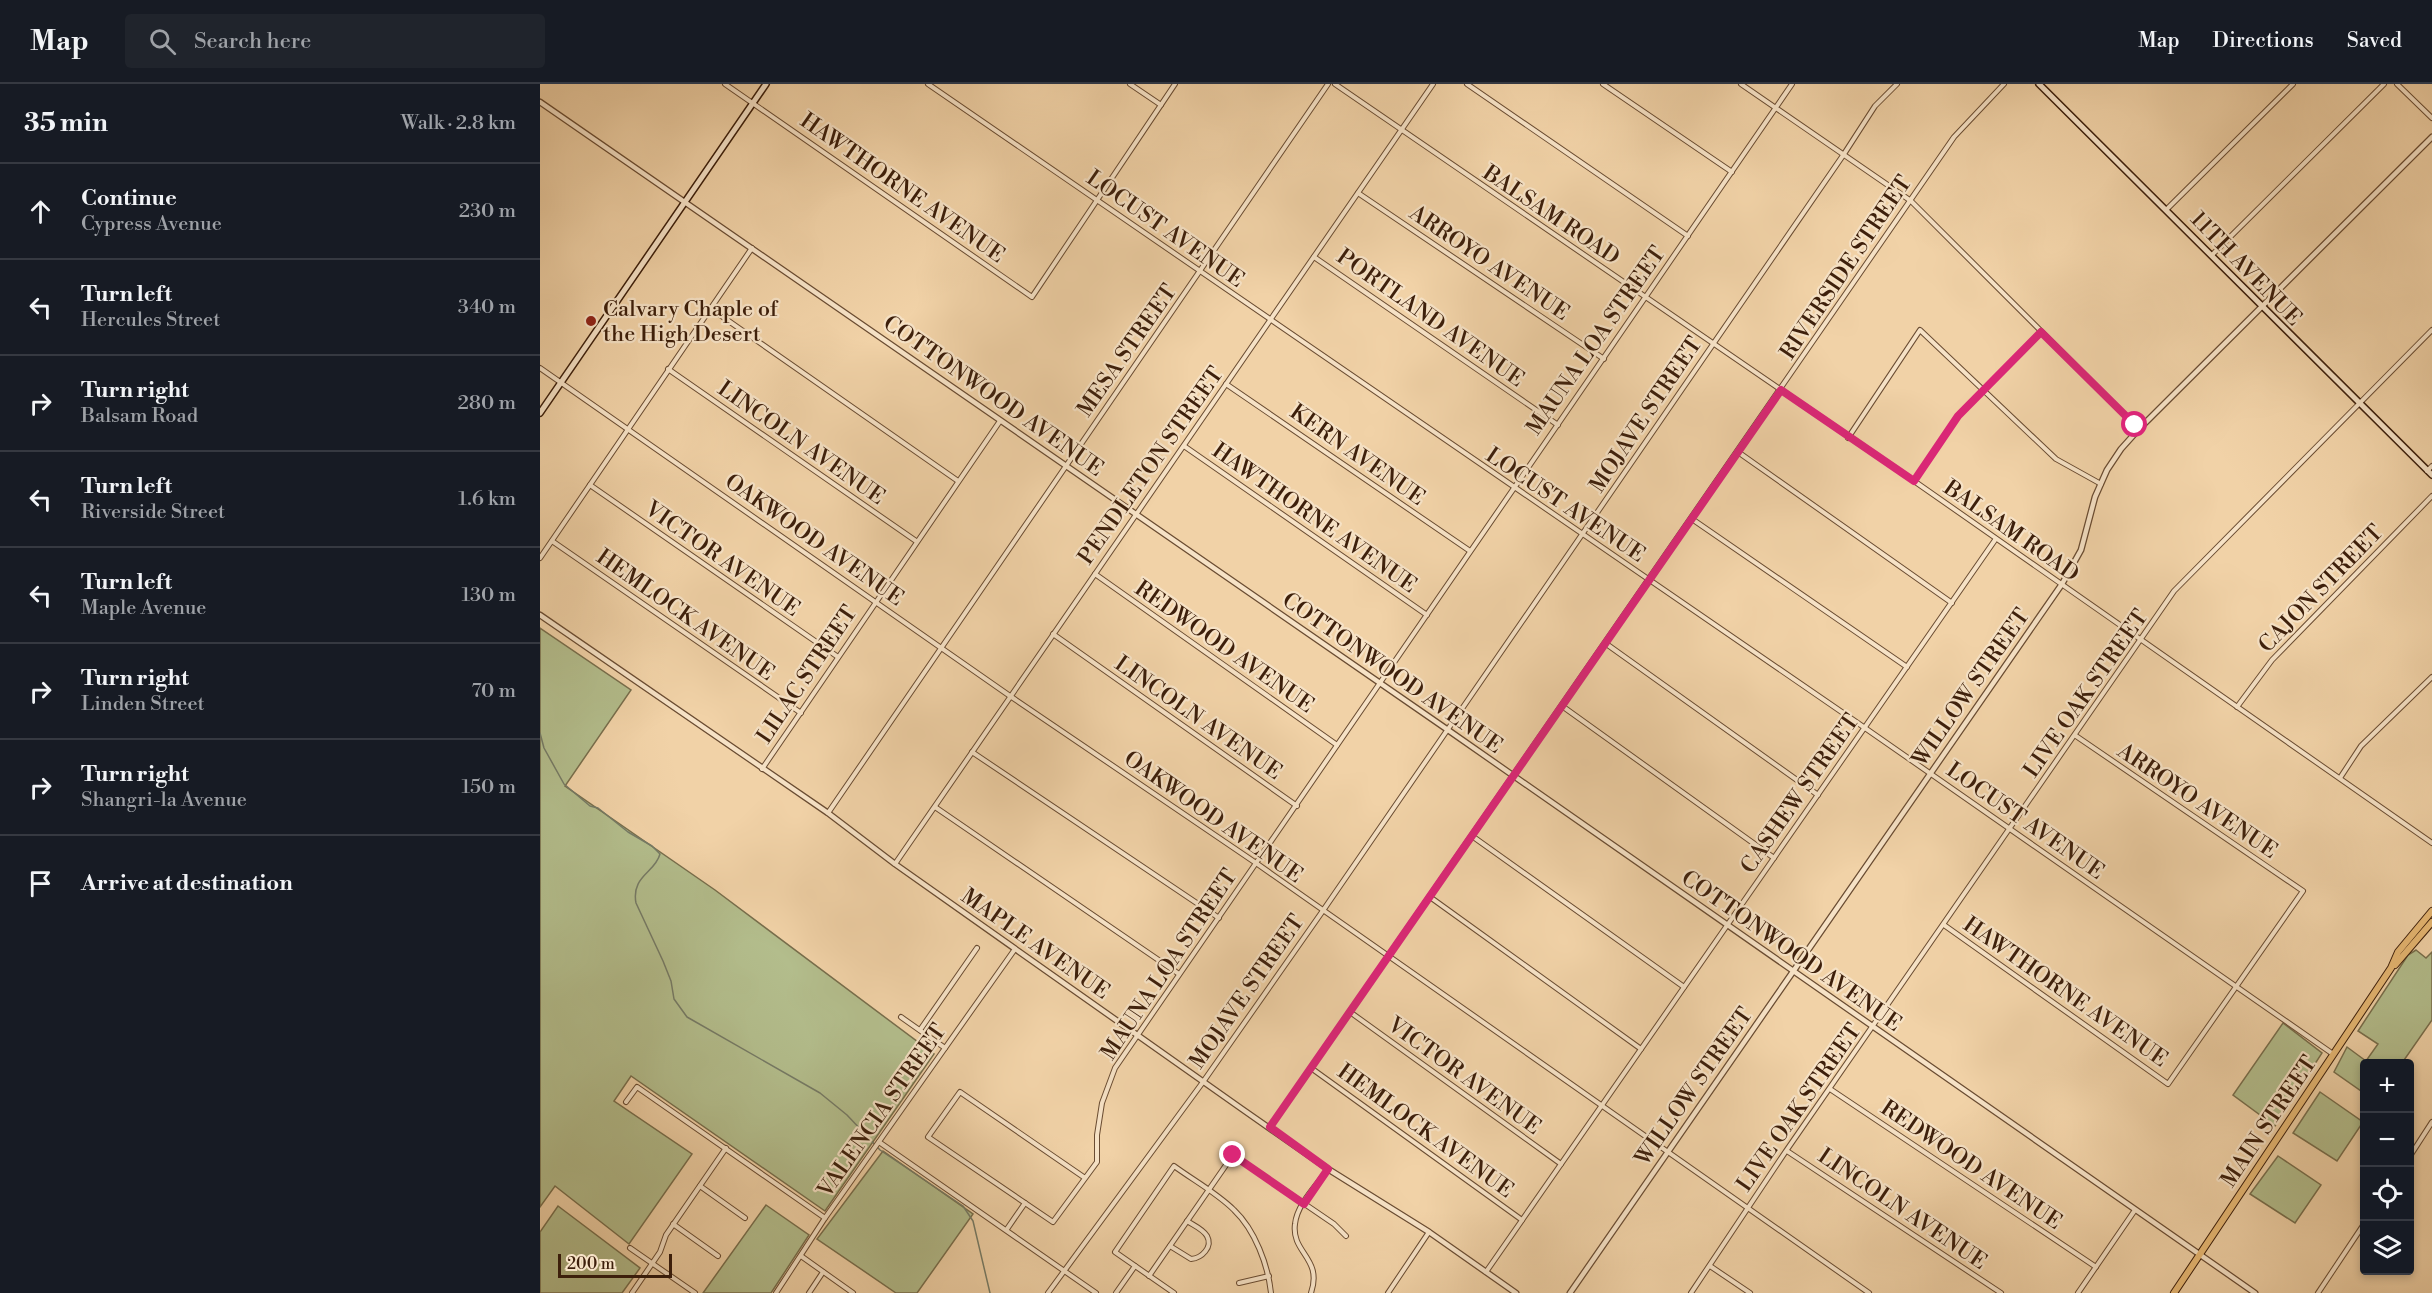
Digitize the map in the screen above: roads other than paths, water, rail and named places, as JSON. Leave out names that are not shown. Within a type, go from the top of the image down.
[{"type":"main road","points":[[540,413],[766,84]]},
{"type":"main road","name":"11TH AVENUE","points":[[2039,84],[2167,209],[2360,405],[2430,471]]},
{"type":"main road","name":"MAIN STREET","points":[[2391,969],[2398,951],[2432,911]]},
{"type":"main road","name":"MAIN STREET","points":[[2175,1293],[2391,969],[2432,922]]},
{"type":"street","name":"HAWTHORNE AVENUE","points":[[725,84],[1032,297],[1098,200]]},
{"type":"street","name":"LOCUST AVENUE","points":[[928,84],[2334,1054]]},
{"type":"street","points":[[1130,84],[1161,105]]},
{"type":"street","points":[[1098,200],[1175,84]]},
{"type":"street","name":"MESA STREET","points":[[828,813],[1328,84]]},
{"type":"street","name":"BALSAM ROAD","points":[[1335,84],[1712,345],[1914,481],[1995,540],[2062,584],[2432,843]]},
{"type":"street","name":"PENDLETON STREET","points":[[895,864],[1433,84]]},
{"type":"street","points":[[1467,84],[1688,236]]},
{"type":"street","points":[[1603,84],[1732,172]]},
{"type":"street","points":[[1741,84],[1911,201],[2139,429]]},
{"type":"street","name":"MAUNA LOA STREET","points":[[1025,1203],[1053,1222],[1097,1162],[1096,1135],[1109,1082],[1138,1034],[1792,84]]},
{"type":"street","name":"MOJAVE STREET","points":[[1048,1293],[1203,1082],[1448,730],[1875,106],[1897,84]]},
{"type":"street","name":"RIVERSIDE STREET","points":[[1270,1127],[1954,137],[2004,84]]},
{"type":"street","points":[[2167,209],[2293,84]]},
{"type":"street","points":[[2212,255],[2384,84]]},
{"type":"street","points":[[2397,84],[2432,118]]},
{"type":"street","name":"COTTONWOOD AVENUE","points":[[540,102],[1448,730],[2255,1293]]},
{"type":"street","name":"WILLOW STREET","points":[[1570,1293],[2062,584],[2081,550],[2101,484],[2115,458],[2139,429],[2432,137]]},
{"type":"street","name":"ARROYO AVENUE","points":[[1358,193],[1604,359]]},
{"type":"street","points":[[540,558],[752,248]]},
{"type":"street","name":"PORTLAND AVENUE","points":[[1314,257],[1558,425]]},
{"type":"street","points":[[710,308],[958,481]]},
{"type":"street","points":[[1848,438],[1920,330],[2056,459],[2101,484]]},
{"type":"street","name":"LIVE OAK STREET","points":[[1691,1293],[1786,1151],[2175,591],[2432,330]]},
{"type":"street","points":[[1914,481],[1958,416],[2041,332]]},
{"type":"street","name":"OAKWOOD AVENUE","points":[[540,368],[1010,696],[1256,863],[1322,912],[1869,1293]]},
{"type":"street","name":"LINCOLN AVENUE","points":[[668,369],[916,542]]},
{"type":"street","name":"KERN AVENUE","points":[[1226,384],[1470,551]]},
{"type":"street","name":"LILAC STREET","points":[[762,769],[1000,421]]},
{"type":"street","name":"HAWTHORNE AVENUE","points":[[1184,446],[1427,615]]},
{"type":"street","points":[[1738,452],[1952,603]]},
{"type":"street","name":"VICTOR AVENUE","points":[[590,486],[838,657]]},
{"type":"street","name":"CAJON STREET","points":[[2236,707],[2272,660],[2432,496]]},
{"type":"street","points":[[1692,519],[1907,667]]},
{"type":"street","name":"CASHEW STREET","points":[[1486,1272],[1995,540]]},
{"type":"street","name":"HEMLOCK AVENUE","points":[[552,541],[801,713]]},
{"type":"street","name":"REDWOOD AVENUE","points":[[1095,574],[1337,745]]},
{"type":"street","name":"MAPLE AVENUE","points":[[540,615],[828,813],[895,864],[1328,1169],[1429,1232],[1516,1293]]},
{"type":"street","name":"LINCOLN AVENUE","points":[[1053,634],[1297,806]]},
{"type":"street","points":[[1605,643],[1818,795]]},
{"type":"street","points":[[2340,778],[2361,746],[2432,676]]},
{"type":"street","points":[[1562,706],[1774,858]]},
{"type":"street","name":"ARROYO AVENUE","points":[[2076,736],[2302,891],[2237,986]]},
{"type":"street","points":[[972,752],[1219,918]]},
{"type":"street","points":[[934,807],[1179,974]]},
{"type":"street","points":[[1472,836],[1684,987]]},
{"type":"street","points":[[1430,897],[1641,1049]]},
{"type":"street","name":"HAWTHORNE AVENUE","points":[[1944,925],[2168,1084],[2237,986]]},
{"type":"street","points":[[920,1030],[977,948]]},
{"type":"street","name":"VALENCIA STREET","points":[[776,1293],[825,1218],[1016,948]]},
{"type":"street","name":"VICTOR AVENUE","points":[[1350,1012],[1561,1164]]},
{"type":"street","points":[[901,1017],[945,1048]]},
{"type":"street","name":"HEMLOCK AVENUE","points":[[1311,1068],[1522,1220]]},
{"type":"street","points":[[626,1102],[637,1087],[825,1218]]},
{"type":"street","name":"REDWOOD AVENUE","points":[[1830,1089],[2096,1267]]},
{"type":"street","points":[[1007,1229],[1025,1203],[928,1137],[960,1092],[1085,1178]]},
{"type":"street","points":[[2414,1149],[2432,1122]]},
{"type":"street","points":[[879,1142],[1096,1293]]},
{"type":"street","points":[[632,1293],[660,1252],[666,1234],[726,1148]]},
{"type":"street","name":"LINCOLN AVENUE","points":[[1786,1151],[2001,1293]]},
{"type":"street","points":[[1149,1276],[1233,1155],[1334,1224],[1346,1236]]},
{"type":"street","points":[[1174,1293],[1115,1252],[1174,1167],[1235,1210],[1258,1244],[1272,1293]]},
{"type":"street","points":[[1311,1293],[1314,1276],[1311,1262],[1297,1243],[1294,1235],[1295,1223],[1304,1204],[1328,1169]]},
{"type":"street","points":[[700,1186],[745,1218]]},
{"type":"street","points":[[2078,1293],[2136,1210]]},
{"type":"street","points":[[1170,1246],[1191,1259],[1206,1252],[1209,1244],[1207,1236],[1187,1221]]},
{"type":"street","points":[[673,1224],[718,1256]]},
{"type":"street","points":[[2318,1293],[2360,1230]]},
{"type":"street","points":[[1388,1293],[1429,1232]]},
{"type":"street","points":[[630,1248],[695,1293]]},
{"type":"street","points":[[801,1256],[853,1293]]},
{"type":"street","points":[[1116,1293],[1135,1266]]},
{"type":"street","points":[[1710,1266],[1750,1293]]},
{"type":"street","points":[[809,1293],[824,1272]]},
{"type":"street","points":[[1239,1283],[1269,1276]]},
{"type":"waterway","points":[[540,733],[544,748],[564,784],[590,806],[598,808],[660,854],[637,887],[636,903],[671,981],[674,999],[687,1017],[820,1093],[847,1115],[880,1150],[963,1206],[973,1221],[990,1293]]},
{"type":"place","name":"Calvary Chaple of the High Desert","points":[[591,321]]}]
